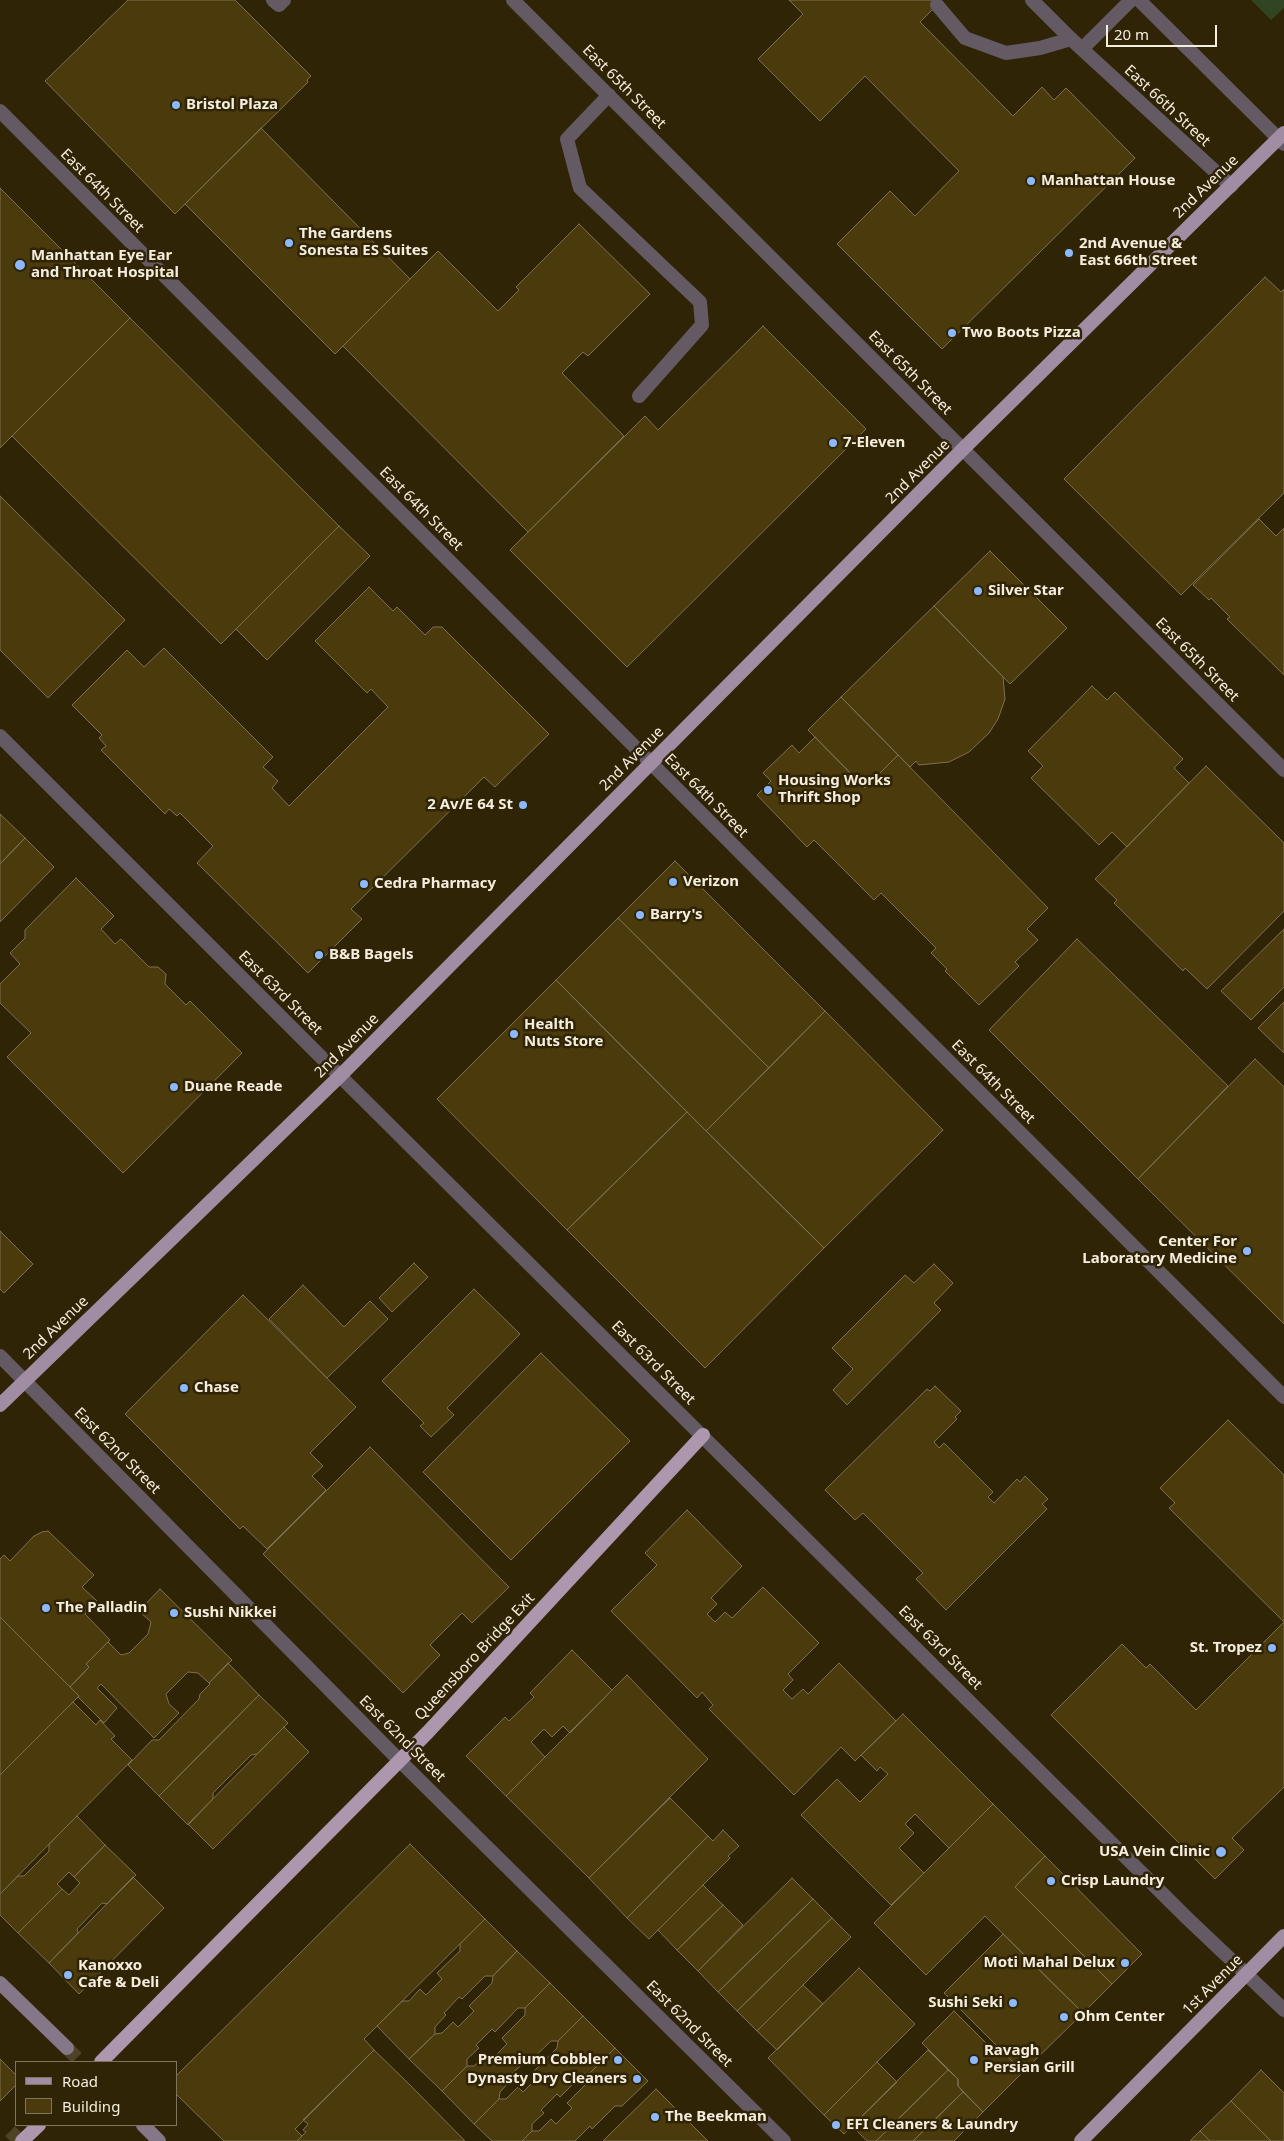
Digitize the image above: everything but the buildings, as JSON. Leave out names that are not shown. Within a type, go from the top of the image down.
[{"type":"highway","name":"Queensboro Bridge Exit","points":[[102,2061],[400,1761],[703,1435]]},
{"type":"highway","points":[[22,2141],[38,2126]]},
{"type":"main road","name":"2nd Avenue","points":[[0,1405],[340,1076],[963,449],[1282,138]]},
{"type":"main road","name":"1st Avenue","points":[[1081,2141],[1284,1936]]},
{"type":"main road","points":[[0,1983],[67,2048]]},
{"type":"main road","points":[[144,2126],[159,2141]]},
{"type":"street","points":[[273,0],[279,5],[284,0]]},
{"type":"street","name":"East 65th Street","points":[[514,0],[1284,770]]},
{"type":"street","name":"East 66th Street","points":[[1032,0],[1070,39],[1231,186]]},
{"type":"street","points":[[1082,49],[1131,0]]},
{"type":"street","points":[[1138,0],[1282,138]]},
{"type":"street","points":[[937,5],[965,38],[1006,53],[1040,48],[1070,39]]},
{"type":"street","points":[[609,96],[568,139],[580,188],[700,302],[702,325],[639,396]]},
{"type":"street","name":"East 64th Street","points":[[0,111],[1284,1397]]},
{"type":"street","name":"East 63rd Street","points":[[0,736],[1188,1919],[1284,2010]]},
{"type":"street","name":"East 62nd Street","points":[[0,1356],[400,1761],[784,2141]]},
{"type":"green space","points":[[1251,0],[1284,0],[1284,8],[1271,20]]},
{"type":"tunnel","points":[[67,2048],[80,2061]]},
{"type":"tunnel","points":[[10,2141],[25,2126]]},
{"type":"place","name":"Bristol Plaza","points":[[176,105]]},
{"type":"place","name":"Manhattan House","points":[[1031,181]]},
{"type":"place","name":"The Gardens Sonesta ES Suites","points":[[289,243]]},
{"type":"place","name":"2nd Avenue & East 66th Street","points":[[1069,253]]},
{"type":"place","name":"Manhattan Eye Ear and Throat Hospital","points":[[20,265]]},
{"type":"place","name":"Two Boots Pizza","points":[[952,333]]},
{"type":"place","name":"7-Eleven","points":[[833,443]]},
{"type":"place","name":"Silver Star","points":[[978,591]]},
{"type":"place","name":"Housing Works Thrift Shop","points":[[768,790]]},
{"type":"place","name":"2 Av/E 64 St","points":[[523,805]]},
{"type":"place","name":"Verizon","points":[[673,882]]},
{"type":"place","name":"Cedra Pharmacy","points":[[364,884]]},
{"type":"place","name":"Barry's","points":[[640,915]]},
{"type":"place","name":"B&B Bagels","points":[[319,955]]},
{"type":"place","name":"Health Nuts Store","points":[[514,1034]]},
{"type":"place","name":"Duane Reade","points":[[174,1087]]},
{"type":"place","name":"Center For Laboratory Medicine","points":[[1247,1251]]},
{"type":"place","name":"Chase","points":[[184,1388]]},
{"type":"place","name":"The Palladin","points":[[46,1608]]},
{"type":"place","name":"Sushi Nikkei","points":[[174,1613]]},
{"type":"place","name":"St. Tropez","points":[[1272,1648]]},
{"type":"place","name":"USA Vein Clinic","points":[[1221,1852]]},
{"type":"place","name":"Crisp Laundry","points":[[1051,1881]]},
{"type":"place","name":"Moti Mahal Delux","points":[[1125,1963]]},
{"type":"place","name":"Kanoxxo Cafe & Deli","points":[[68,1975]]},
{"type":"place","name":"Sushi Seki","points":[[1013,2003]]},
{"type":"place","name":"Ohm Center","points":[[1064,2017]]},
{"type":"place","name":"Premium Cobbler","points":[[618,2060]]},
{"type":"place","name":"Ravagh Persian Grill","points":[[974,2060]]},
{"type":"place","name":"Dynasty Dry Cleaners","points":[[637,2079]]},
{"type":"place","name":"The Beekman","points":[[655,2117]]},
{"type":"place","name":"EFI Cleaners & Laundry","points":[[836,2125]]}]
